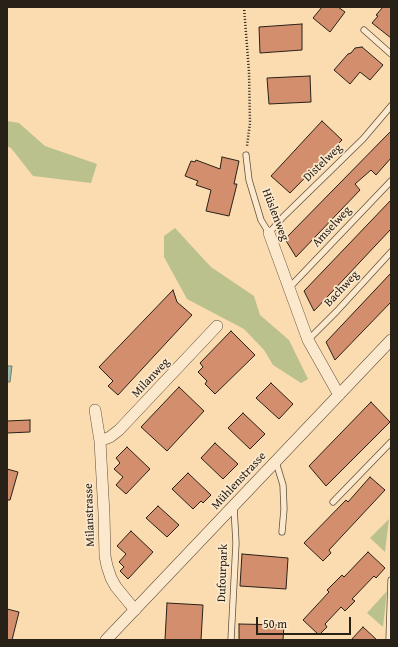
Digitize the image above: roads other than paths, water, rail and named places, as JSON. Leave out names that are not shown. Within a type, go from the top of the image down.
[{"type":"street","name":"Hüslenweg","points":[[269,233],[308,340],[339,395]]},
{"type":"street","name":"Milanweg","points":[[100,441],[110,437],[119,430],[217,326]]},
{"type":"street","name":"Mühlenstrasse","points":[[106,640],[391,340]]},
{"type":"street","name":"Milanstrasse","points":[[95,410],[100,441],[105,556],[107,566],[116,587],[135,610]]},
{"type":"lane","points":[[364,30],[391,54]]},
{"type":"lane","name":"Distelweg","points":[[269,233],[283,216],[363,139],[391,106]]},
{"type":"lane","name":"Hüslenweg","points":[[246,155],[249,180],[261,220],[269,233]]},
{"type":"lane","name":"Amselweg","points":[[289,288],[391,181]]},
{"type":"lane","name":"Bachweg","points":[[308,340],[391,252]]},
{"type":"lane","points":[[333,502],[391,442]]},
{"type":"lane","points":[[276,462],[283,485],[284,509],[282,532]]},
{"type":"lane","name":"Dufourpark","points":[[231,640],[236,544],[234,506]]},
{"type":"lane","points":[[389,640],[391,580]]}]
